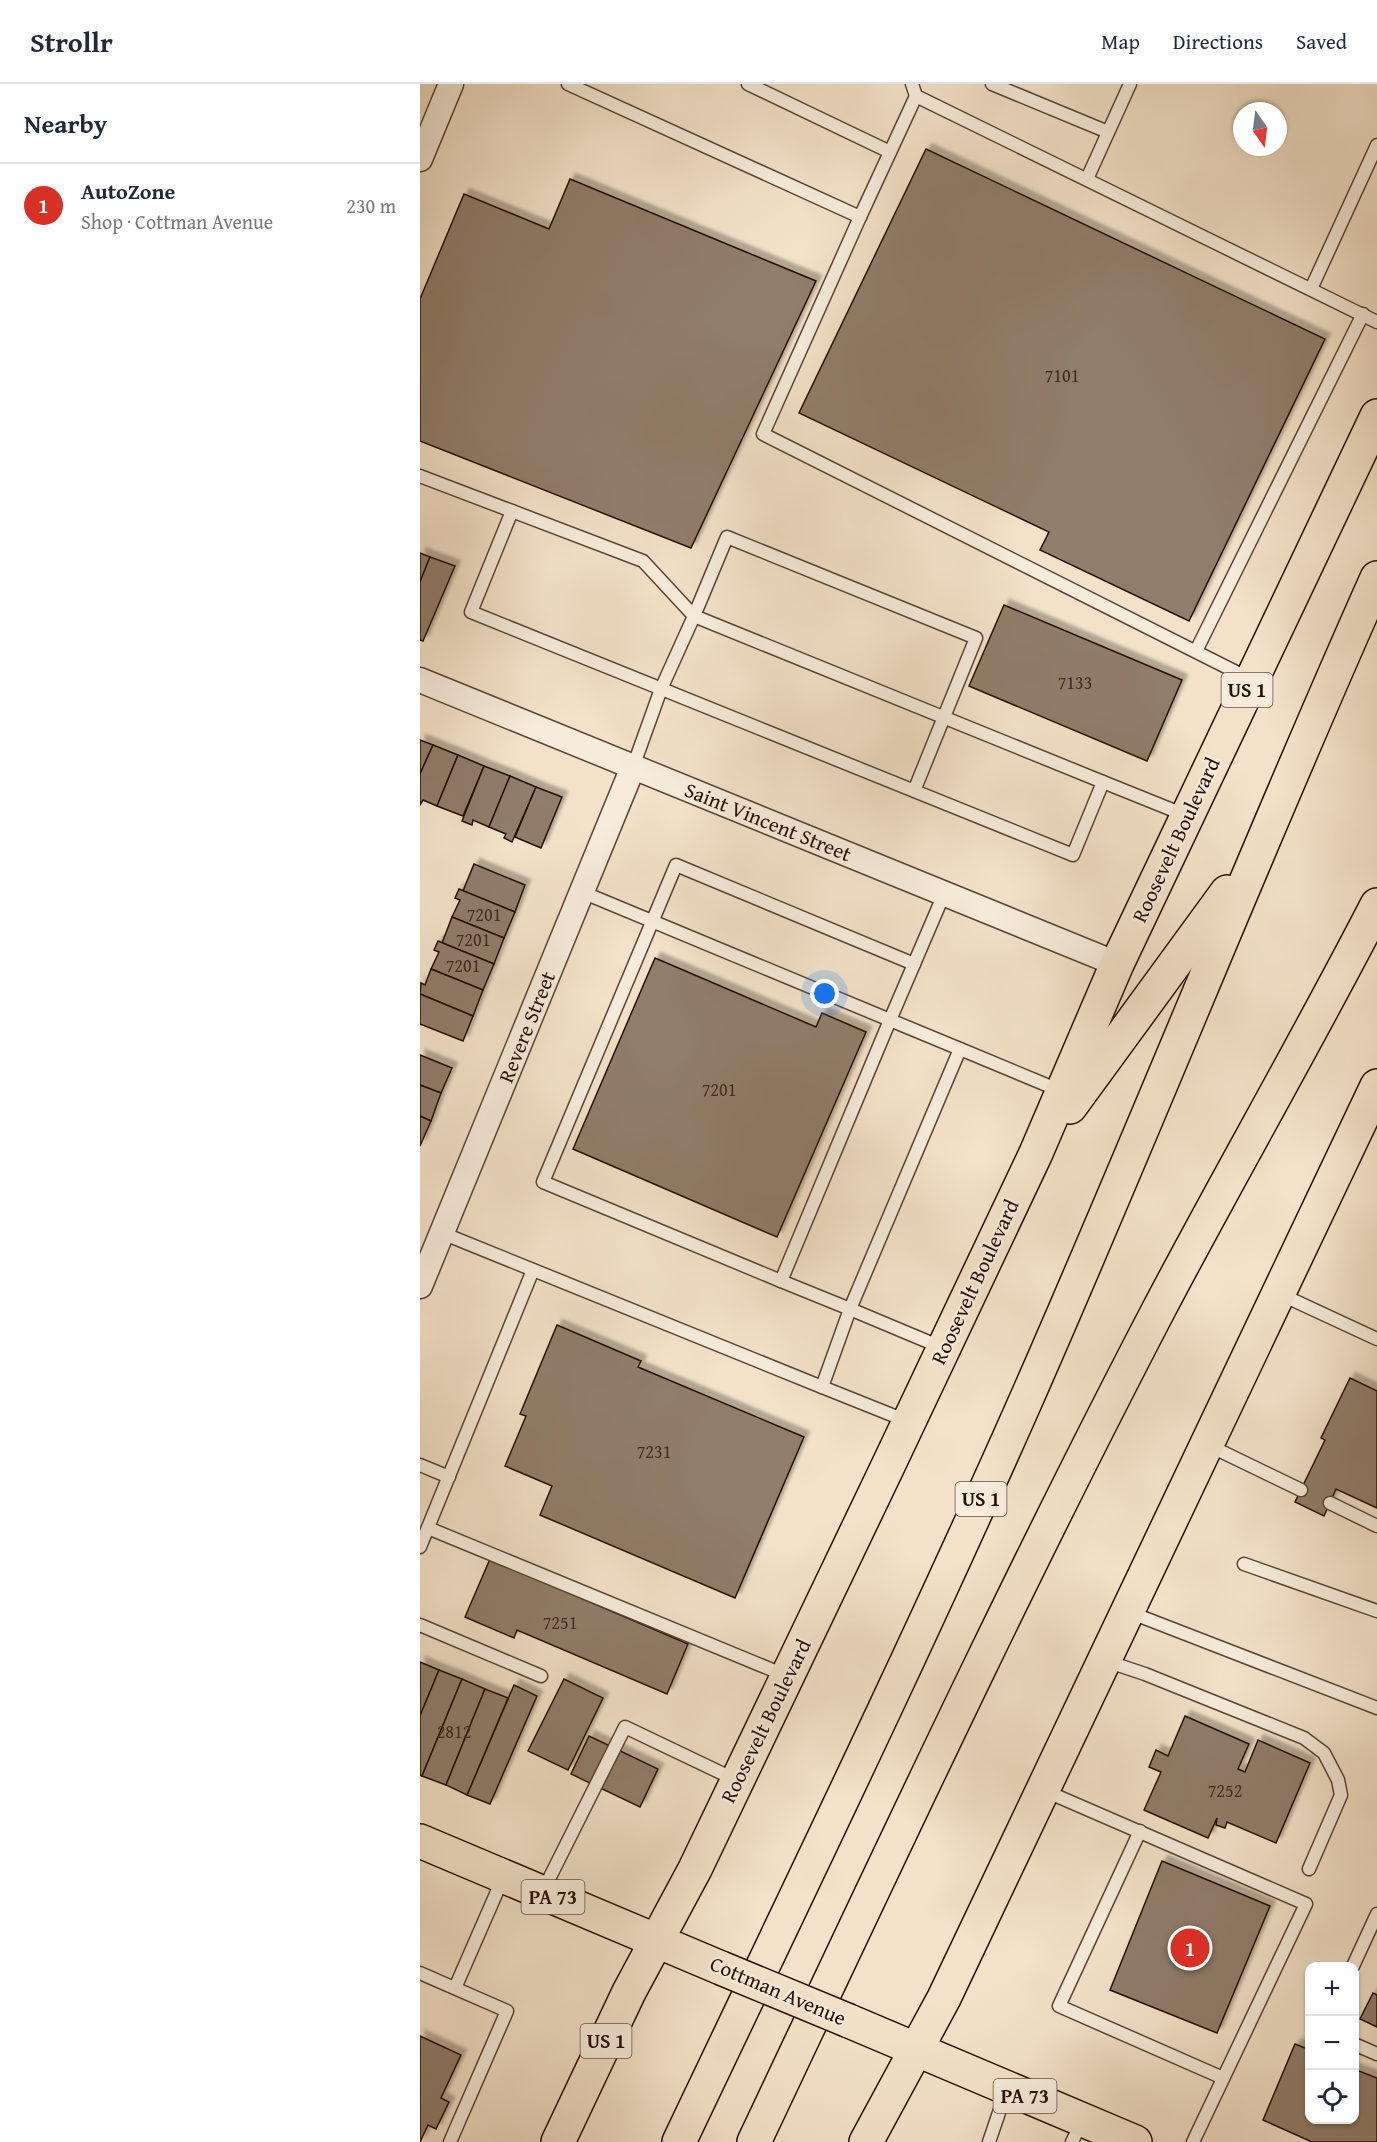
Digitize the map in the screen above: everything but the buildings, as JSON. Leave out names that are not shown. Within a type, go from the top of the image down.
[{"type":"main road","name":"Roosevelt Boulevard","points":[[558,2142],[629,1992],[695,1869],[944,1348],[1036,1153],[1117,964],[1377,416]]},
{"type":"main road","name":"US 1","points":[[679,2142],[884,1710],[1022,1408],[1260,846],[1377,578]]},
{"type":"main road","points":[[1036,1153],[1260,846]]},
{"type":"main road","points":[[754,2142],[946,1738],[1092,1439],[1165,1297],[1377,905]]},
{"type":"main road","points":[[866,2142],[949,1988],[1377,1086]]},
{"type":"main road","name":"Cottman Avenue","points":[[420,1841],[1007,2088],[1077,2131],[1135,2142]]},
{"type":"street","points":[[420,159],[451,84]]},
{"type":"street","name":"Saint Vincent Street","points":[[420,680],[1117,964]]},
{"type":"street","name":"Revere Street","points":[[420,1286],[633,766]]},
{"type":"lane","points":[[568,84],[860,217]]},
{"type":"lane","points":[[748,84],[890,152]]},
{"type":"lane","points":[[992,84],[1108,132]]},
{"type":"lane","points":[[1087,179],[1130,84]]},
{"type":"lane","points":[[1252,680],[763,434],[890,152],[914,90],[1087,179],[1377,322]]},
{"type":"lane","points":[[1311,289],[1377,145]]},
{"type":"lane","points":[[1196,651],[1363,314]]},
{"type":"lane","points":[[420,476],[644,561],[694,616],[1187,816]]},
{"type":"lane","points":[[512,511],[471,612],[1073,855],[1103,782]]},
{"type":"lane","points":[[633,766],[661,689],[727,537],[976,638],[914,791]]},
{"type":"lane","points":[[914,964],[676,865],[543,1182],[944,1348]]},
{"type":"lane","points":[[582,892],[1062,1092]]},
{"type":"lane","points":[[781,1281],[944,894]]},
{"type":"lane","points":[[822,1387],[850,1310],[960,1049]]},
{"type":"lane","points":[[442,1233],[909,1421]]},
{"type":"lane","points":[[420,1547],[533,1270]]},
{"type":"lane","points":[[1279,1293],[1377,1339]]},
{"type":"lane","points":[[1207,1445],[1301,1490]]},
{"type":"lane","points":[[420,1465],[449,1477]]},
{"type":"lane","points":[[1330,1503],[1377,1526]]},
{"type":"lane","points":[[428,1528],[788,1676]]},
{"type":"lane","points":[[1244,1564],[1377,1611]]},
{"type":"lane","points":[[1127,1611],[1377,1708]]},
{"type":"lane","points":[[420,1625],[541,1676]]},
{"type":"lane","points":[[1104,1660],[1145,1674],[1304,1738],[1324,1753],[1338,1780],[1341,1795],[1309,1869]]},
{"type":"lane","points":[[542,1893],[625,1727],[737,1780]]},
{"type":"lane","points":[[1043,1790],[1306,1904],[1193,2142]]},
{"type":"lane","points":[[1140,1831],[1059,2006],[1223,2078]]},
{"type":"lane","points":[[455,1988],[504,1877]]},
{"type":"lane","points":[[1355,1962],[1377,1914]]},
{"type":"lane","points":[[420,1973],[507,2011],[450,2142]]},
{"type":"lane","points":[[1359,2045],[1377,2054]]},
{"type":"lane","points":[[989,2142],[1007,2088]]},
{"type":"place","name":"AutoZone","points":[[1190,1948]]}]
